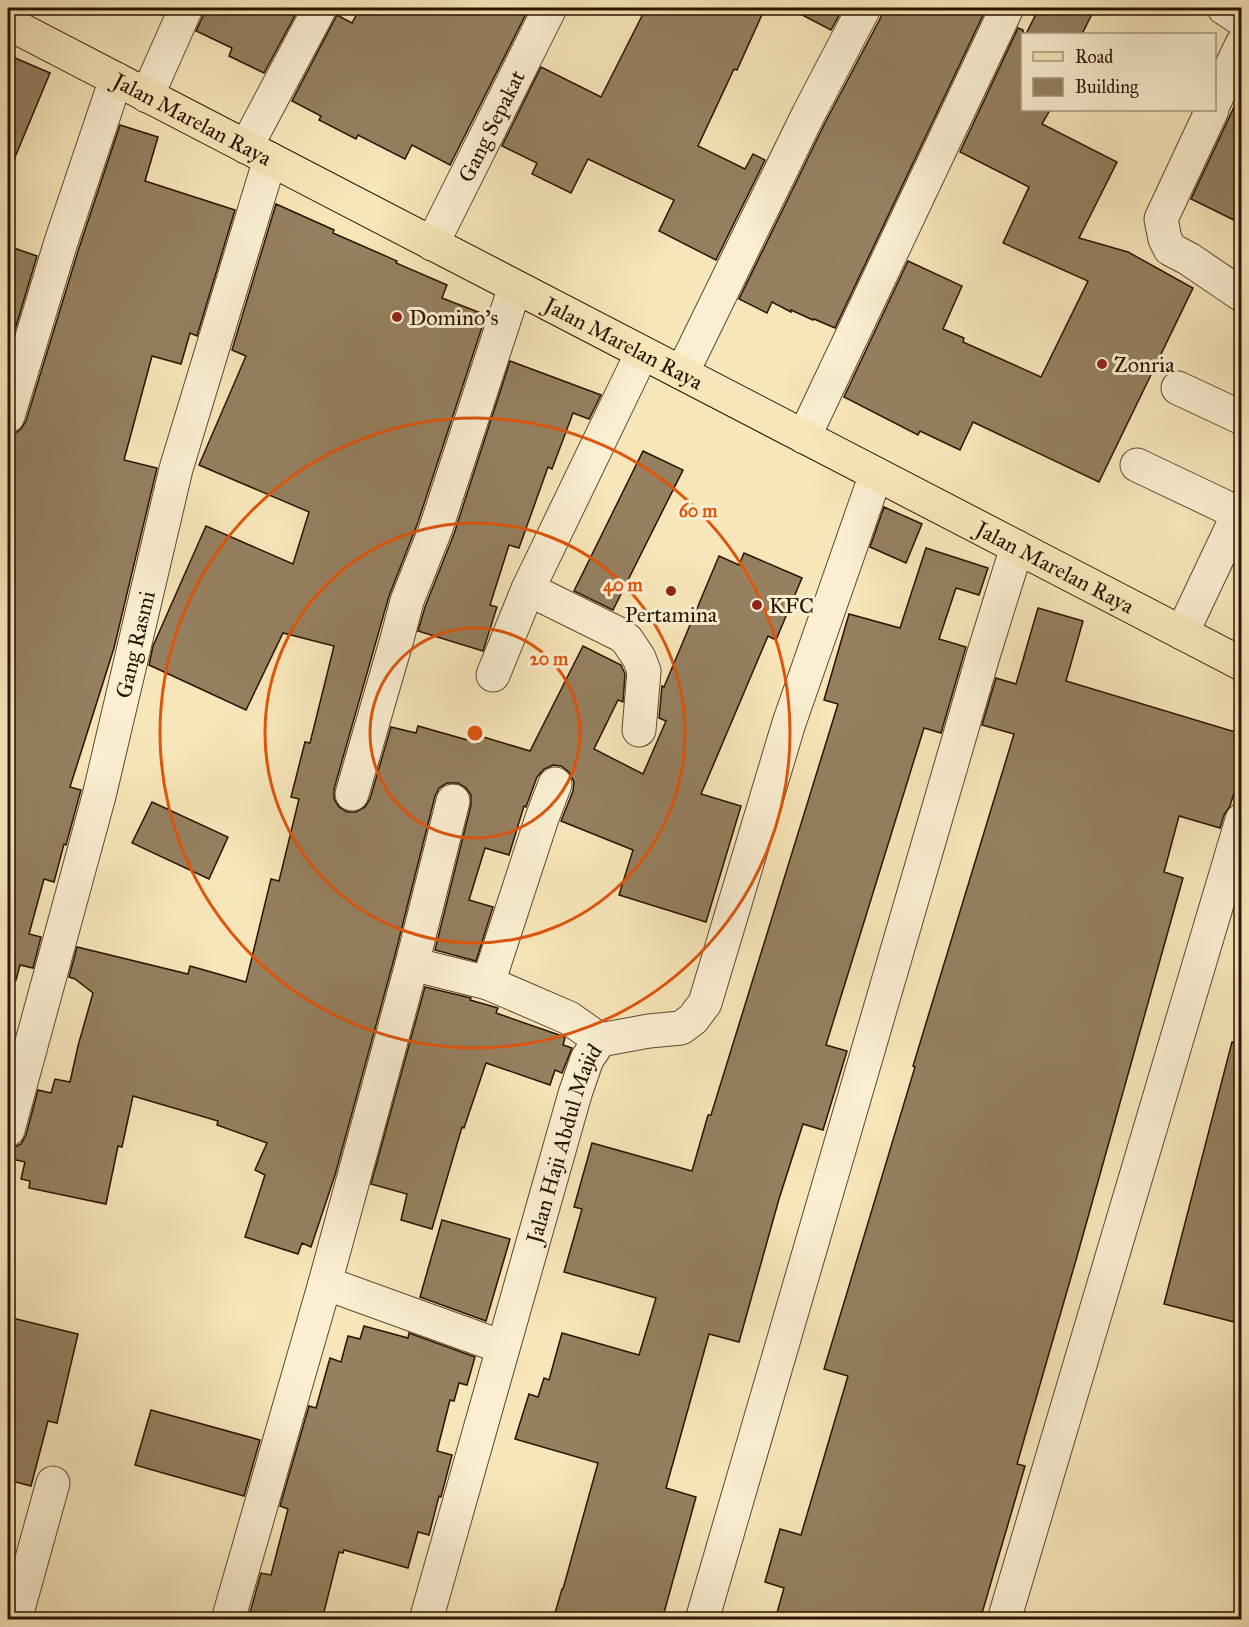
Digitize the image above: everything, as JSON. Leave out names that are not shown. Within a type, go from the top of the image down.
[{"type":"main road","name":"Jalan Marelan Raya","points":[[9,27],[116,79],[1242,664]]},
{"type":"street","points":[[147,96],[186,8]]},
{"type":"street","name":"Gang Rasmi","points":[[8,1130],[99,796],[176,469],[258,153],[320,8]]},
{"type":"street","name":"Gang Sepakat","points":[[432,244],[550,8]]},
{"type":"street","points":[[682,373],[809,113],[864,8]]},
{"type":"street","points":[[804,437],[1007,8]]},
{"type":"street","points":[[1224,8],[1242,20]]},
{"type":"street","points":[[1216,101],[1242,44]]},
{"type":"street","points":[[8,416],[61,242],[116,79]]},
{"type":"street","points":[[1212,111],[1161,219],[1165,239],[1170,249],[1242,294]]},
{"type":"street","points":[[352,794],[407,601],[435,528],[515,287]]},
{"type":"street","points":[[493,675],[528,589],[642,353]]},
{"type":"street","points":[[1178,388],[1242,418]]},
{"type":"street","points":[[1137,465],[1240,510]]},
{"type":"street","name":"Jalan Haji Abdul Majid","points":[[426,1620],[502,1347],[587,1059],[600,1040],[681,1028],[693,1019],[705,1003],[789,723],[876,474]]},
{"type":"street","points":[[1176,630],[1219,525],[1240,510]]},
{"type":"street","points":[[702,1620],[982,656],[1017,547]]},
{"type":"street","points":[[528,589],[627,640],[639,658],[644,671],[639,730]]},
{"type":"street","points":[[488,983],[555,784]]},
{"type":"street","points":[[228,1620],[325,1283],[412,964],[453,801]]},
{"type":"street","points":[[1004,1620],[1242,820]]},
{"type":"street","points":[[412,964],[488,983],[569,1017],[600,1040]]},
{"type":"street","points":[[325,1283],[502,1347]]},
{"type":"street","points":[[15,1620],[53,1483]]},
{"type":"building","points":[[146,8],[166,8],[162,15]]},
{"type":"building","points":[[204,8],[299,8],[264,73],[229,56],[232,48],[196,31]]},
{"type":"building","points":[[360,8],[529,8],[450,165],[412,145],[405,159],[358,135],[356,139],[319,120],[321,116],[292,101],[337,15],[352,23]]},
{"type":"building","points":[[646,8],[765,8],[737,70],[734,69],[698,146],[745,169],[753,154],[765,160],[716,260],[659,231],[674,200],[588,159],[571,193],[532,174],[537,163],[502,146],[541,67],[601,97]]},
{"type":"building","points":[[789,8],[843,8],[831,30]]},
{"type":"building","points":[[883,8],[977,8],[985,11],[835,328],[791,310],[791,312],[772,302],[767,313],[739,299],[826,121],[881,17]]},
{"type":"building","points":[[1039,8],[1095,8],[1082,33],[1026,33]]},
{"type":"building","points":[[1018,28],[1023,30],[1021,33],[1021,111],[1049,111],[1042,124],[1117,162],[1079,238],[1128,252],[1193,288],[1099,482],[973,422],[960,450],[920,431],[918,435],[844,397],[908,261],[962,286],[943,329],[964,338],[963,342],[1041,377],[1088,281],[1003,243],[1029,187],[960,152]]},
{"type":"building","points":[[8,55],[50,73],[8,174]]},
{"type":"building","points":[[1242,90],[1242,224],[1191,199]]},
{"type":"building","points":[[120,125],[158,137],[145,181],[235,210],[197,336],[190,333],[181,364],[152,356],[124,460],[157,468],[114,648],[70,787],[81,790],[66,845],[64,844],[54,882],[44,879],[29,934],[41,937],[33,968],[20,965],[16,980],[8,978],[8,454],[14,434],[26,421],[79,248]]},
{"type":"building","points":[[276,204],[334,230],[333,233],[397,261],[396,263],[447,285],[442,298],[486,315],[418,522],[389,596],[334,789],[334,799],[339,807],[347,812],[356,812],[365,807],[370,799],[391,727],[416,733],[418,726],[478,743],[480,736],[530,751],[583,646],[621,665],[625,674],[623,702],[618,700],[594,749],[643,774],[666,721],[659,718],[662,686],[664,687],[719,556],[739,565],[744,553],[802,578],[776,640],[768,636],[701,794],[741,806],[706,922],[619,895],[633,850],[561,821],[573,791],[574,782],[569,772],[561,766],[553,765],[544,769],[537,777],[526,807],[524,806],[509,855],[485,848],[469,900],[493,907],[476,961],[435,950],[471,805],[471,795],[458,783],[447,783],[439,788],[335,1175],[311,1247],[302,1243],[298,1254],[245,1237],[265,1175],[255,1170],[267,1143],[217,1125],[218,1121],[133,1096],[122,1147],[118,1146],[106,1204],[29,1188],[30,1181],[21,1179],[25,1162],[12,1159],[13,1155],[8,1154],[8,1148],[21,1144],[26,1135],[38,1090],[51,1093],[55,1079],[70,1082],[93,993],[69,977],[77,947],[188,974],[190,966],[246,982],[271,879],[279,881],[299,799],[291,797],[305,742],[310,743],[334,646],[283,633],[246,710],[149,665],[153,646],[206,526],[293,564],[309,512],[199,465],[246,356],[232,350]]},
{"type":"building","points":[[8,246],[37,256],[8,353]]},
{"type":"building","points":[[510,361],[601,395],[589,419],[573,413],[552,469],[548,467],[519,548],[509,545],[490,605],[497,607],[483,651],[418,631],[454,534]]},
{"type":"building","points":[[643,451],[683,470],[613,610],[574,591]]},
{"type":"building","points":[[884,507],[922,524],[906,563],[870,547]]},
{"type":"building","points":[[926,548],[988,568],[979,595],[956,588],[939,639],[966,647],[941,733],[924,728],[826,1045],[847,1051],[823,1130],[803,1124],[779,1199],[739,1342],[709,1334],[666,1488],[696,1497],[662,1620],[553,1620],[598,1463],[515,1439],[529,1394],[538,1397],[544,1378],[549,1380],[562,1333],[639,1355],[656,1298],[564,1272],[582,1209],[574,1207],[592,1143],[692,1171],[838,704],[824,700],[849,614],[900,628]]},
{"type":"building","points":[[1038,608],[1083,621],[1066,681],[1242,734],[1242,767],[1230,806],[1220,828],[1179,816],[1164,872],[1183,878],[1017,1464],[1025,1466],[980,1620],[775,1620],[784,1588],[765,1582],[780,1529],[801,1535],[848,1376],[824,1369],[1014,734],[982,725],[996,678],[1016,684]]},
{"type":"building","points":[[152,802],[228,837],[209,879],[132,843]]},
{"type":"building","points":[[425,987],[471,998],[470,1000],[498,1008],[496,1013],[562,1036],[565,1038],[563,1045],[572,1048],[562,1073],[555,1070],[550,1085],[486,1063],[464,1128],[462,1127],[432,1229],[401,1220],[407,1194],[371,1184]]},
{"type":"building","points":[[1232,1042],[1242,1043],[1242,1324],[1164,1304]]},
{"type":"building","points":[[442,1220],[510,1239],[486,1321],[420,1297]]},
{"type":"building","points":[[8,1317],[78,1334],[57,1423],[48,1421],[31,1486],[8,1480]]},
{"type":"building","points":[[364,1326],[408,1338],[409,1333],[475,1357],[467,1385],[459,1383],[454,1401],[450,1400],[437,1451],[452,1455],[429,1535],[418,1532],[408,1568],[344,1550],[343,1553],[339,1552],[322,1620],[248,1620],[261,1573],[271,1575],[288,1509],[280,1506],[309,1406],[316,1408],[330,1358],[341,1362],[348,1336],[360,1339]]},
{"type":"building","points":[[151,1410],[260,1440],[244,1496],[135,1465]]},
{"type":"place","name":"Domino's","points":[[397,317]]},
{"type":"place","name":"Zonria","points":[[1102,364]]},
{"type":"place","name":"Pertamina","points":[[671,591]]},
{"type":"place","name":"KFC","points":[[757,605]]}]
